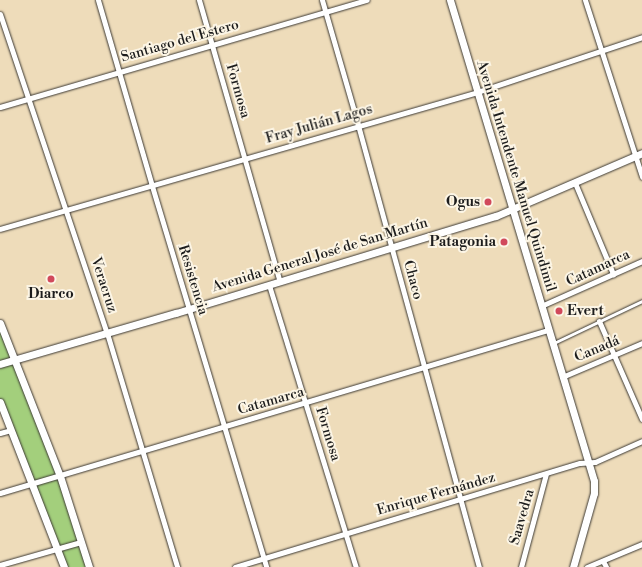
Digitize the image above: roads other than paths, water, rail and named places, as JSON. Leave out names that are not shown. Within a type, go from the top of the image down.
[{"type":"main road","name":"Avenida Intendente Manuel Quindimil","points":[[450,0],[594,481],[594,493],[572,567]]},
{"type":"main road","name":"Avenida General José de San Martín","points":[[0,364],[280,282],[513,210],[642,153]]},
{"type":"main road","points":[[0,323],[13,360],[60,476],[89,567]]},
{"type":"main road","points":[[0,402],[64,567]]},
{"type":"street","name":"Resistencia","points":[[98,0],[266,567]]},
{"type":"street","name":"Formosa","points":[[199,0],[280,282]]},
{"type":"street","name":"Chaco","points":[[322,0],[392,247],[479,567]]},
{"type":"street","name":"Santiago del Estero","points":[[0,107],[368,0]]},
{"type":"street","points":[[585,0],[634,157],[642,177]]},
{"type":"street","name":"Veracruz","points":[[0,14],[107,333],[177,567]]},
{"type":"street","name":"Fray Julián Lagos","points":[[0,229],[477,92],[642,37]]},
{"type":"street","points":[[575,183],[612,274]]},
{"type":"street","name":"Catamarca","points":[[541,306],[642,261]]},
{"type":"street","name":"Formosa","points":[[269,285],[307,403],[356,567]]},
{"type":"street","points":[[599,321],[642,419]]},
{"type":"street","name":"Catamarca","points":[[0,493],[142,450],[307,403],[548,330]]},
{"type":"street","name":"Canadá","points":[[562,377],[642,343]]},
{"type":"street","points":[[0,433],[11,430]]},
{"type":"street","name":"Enrique Fernández","points":[[235,567],[546,474],[588,462],[595,462],[642,441]]},
{"type":"street","name":"Saavedra","points":[[521,567],[546,474]]},
{"type":"street","points":[[0,565],[81,542]]},
{"type":"street","points":[[587,567],[642,544]]},
{"type":"street","points":[[603,561],[606,567]]},
{"type":"lane","points":[[552,344],[642,301]]},
{"type":"place","name":"Ogus","points":[[488,202]]},
{"type":"place","name":"Patagonia","points":[[504,242]]},
{"type":"place","name":"Diarco","points":[[51,279]]},
{"type":"place","name":"Evert","points":[[559,311]]}]
